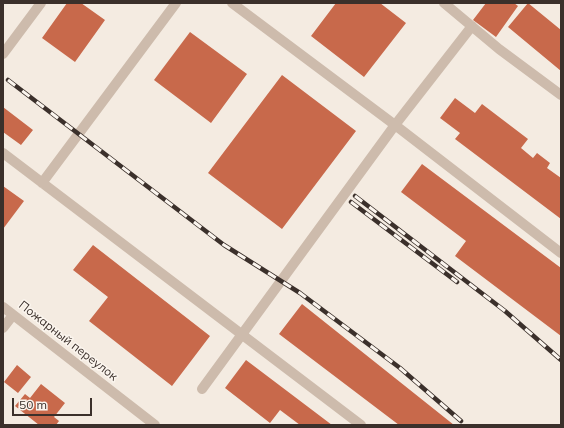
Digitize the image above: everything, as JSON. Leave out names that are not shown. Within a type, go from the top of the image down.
[{"type":"street","points":[[3,54],[41,3]]},
{"type":"street","points":[[42,183],[176,3]]},
{"type":"street","points":[[232,3],[395,125],[561,253]]},
{"type":"street","points":[[444,3],[500,49],[561,95]]},
{"type":"street","points":[[202,390],[395,125],[472,26]]},
{"type":"street","points":[[3,153],[361,425]]},
{"type":"street","name":"Пожарный переулок","points":[[3,307],[155,425]]},
{"type":"street","points":[[3,328],[13,315]]},
{"type":"building","points":[[67,3],[81,3],[105,20],[75,62],[42,38]]},
{"type":"building","points":[[336,3],[380,3],[406,23],[364,77],[311,36]]},
{"type":"building","points":[[486,3],[514,3],[518,6],[496,37],[473,20]]},
{"type":"building","points":[[528,3],[561,30],[561,71],[508,27]]},
{"type":"building","points":[[190,32],[247,74],[211,123],[154,80]]},
{"type":"building","points":[[282,75],[356,131],[282,229],[208,173]]},
{"type":"building","points":[[455,98],[475,113],[482,104],[528,139],[521,148],[533,158],[537,153],[550,163],[547,168],[561,178],[561,219],[455,139],[460,133],[440,118]]},
{"type":"building","points":[[3,107],[33,130],[21,145],[3,132]]},
{"type":"building","points":[[422,164],[561,268],[561,336],[455,256],[466,241],[401,192]]},
{"type":"building","points":[[3,186],[24,201],[3,229]]},
{"type":"building","points":[[93,245],[210,336],[172,386],[89,321],[108,297],[73,270]]},
{"type":"building","points":[[302,304],[454,425],[399,425],[279,334]]},
{"type":"building","points":[[246,360],[332,425],[300,425],[280,410],[270,423],[225,388]]},
{"type":"building","points":[[17,365],[31,377],[18,393],[4,382]]},
{"type":"building","points":[[41,384],[65,403],[54,417],[59,421],[56,425],[39,425],[15,406],[25,394],[30,398]]},
{"type":"railway","points":[[8,80],[224,245],[300,293],[400,368],[461,421]]},
{"type":"railway","points":[[355,196],[505,311],[561,360]]},
{"type":"railway","points":[[351,202],[457,282]]}]
